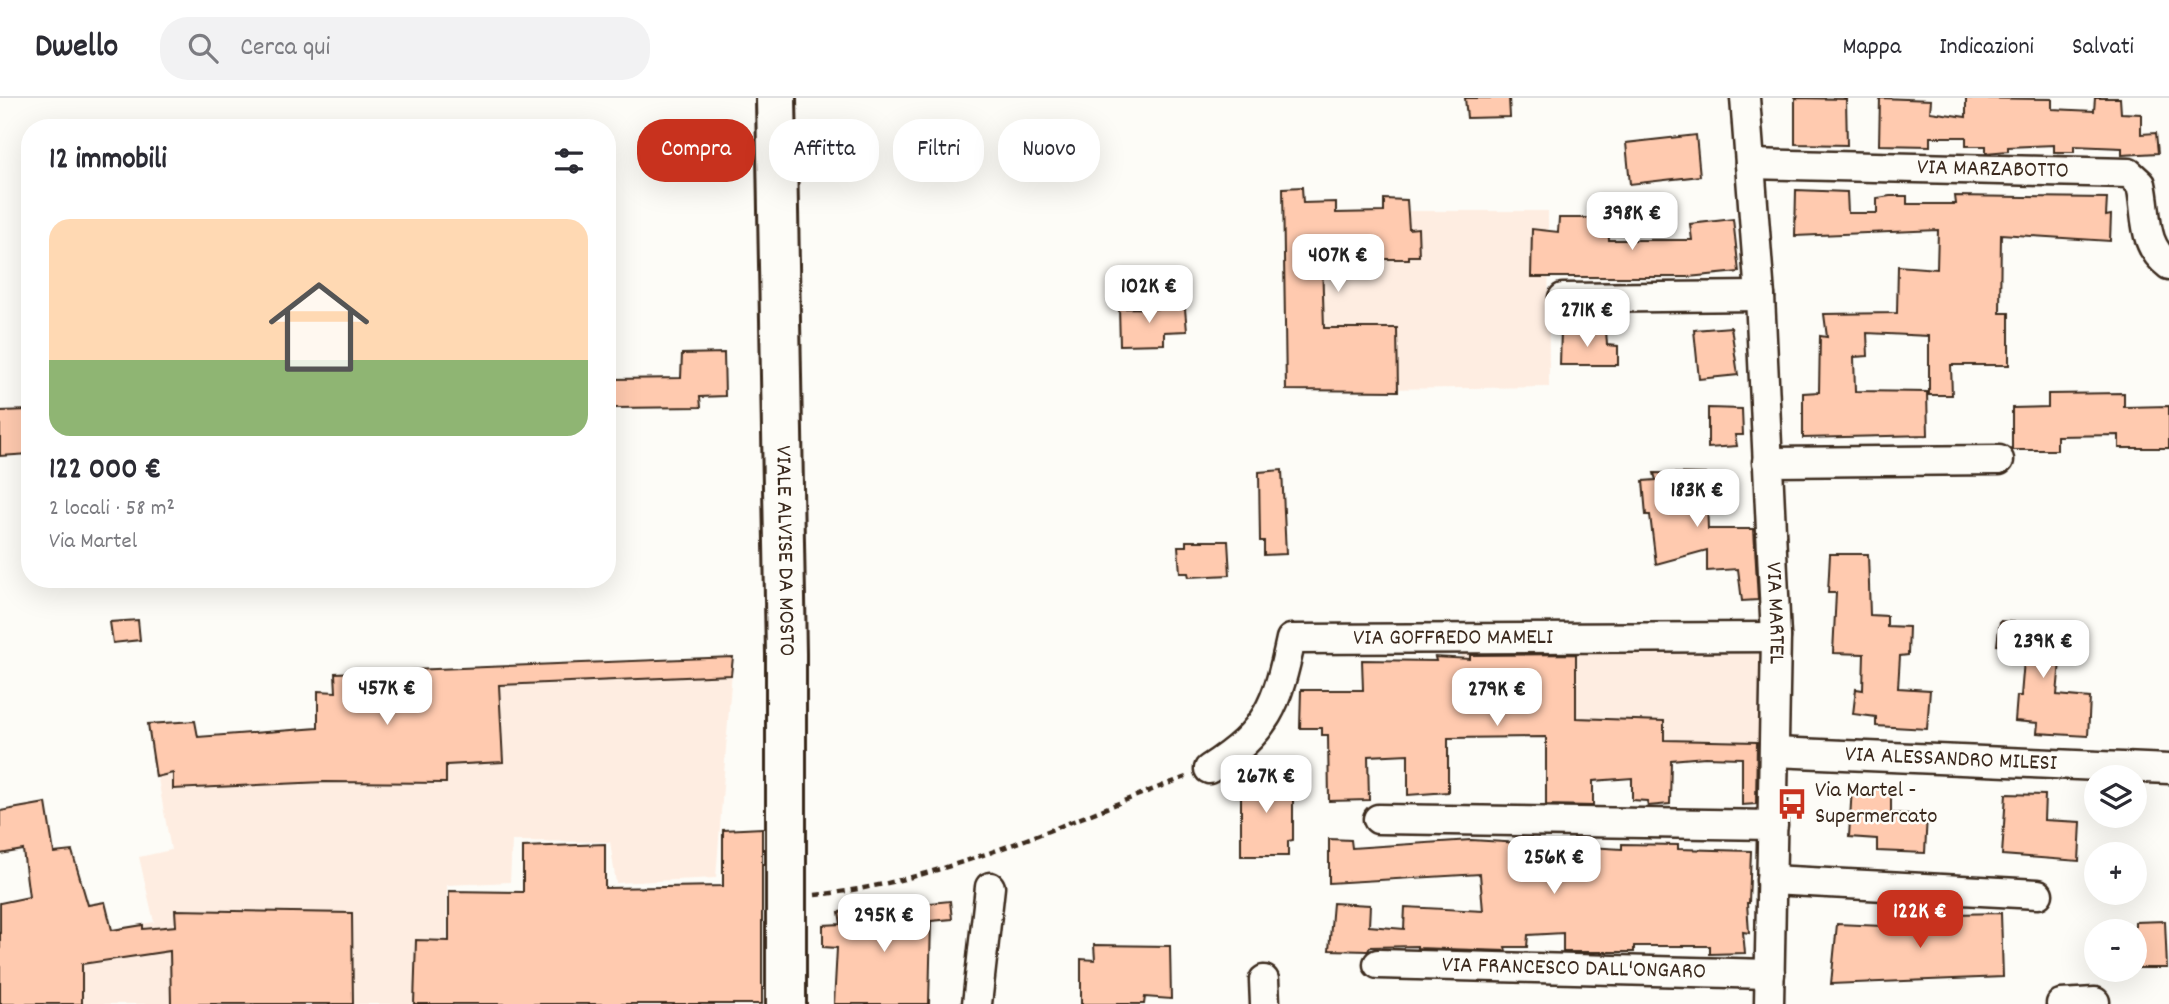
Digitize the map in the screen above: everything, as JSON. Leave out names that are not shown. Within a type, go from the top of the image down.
[{"type":"main road","name":"VIALE ALVISE DA MOSTO","points":[[776,98],[786,653],[786,1004]]},
{"type":"street","name":"VIA MARTEL","points":[[1745,98],[1760,296],[1776,637],[1769,1004]]},
{"type":"street","name":"VIA MARZABOTTO","points":[[1750,164],[2129,173],[2141,184],[2148,239],[2156,254],[2169,265]]},
{"type":"street","points":[[1563,298],[1760,296]]},
{"type":"street","points":[[1767,462],[1999,460]]},
{"type":"street","name":"VIA GOFFREDO MAMELI","points":[[1209,769],[1241,748],[1266,719],[1282,681],[1291,639],[1776,637]]},
{"type":"street","name":"VIA ALESSANDRO MILESI","points":[[1774,752],[2169,769]]},
{"type":"street","points":[[1378,819],[1773,825]]},
{"type":"street","points":[[1771,880],[2038,894]]},
{"type":"street","points":[[977,1004],[990,887]]},
{"type":"street","name":"VIA FRANCESCO DALL'ONGARO","points":[[1378,964],[1770,974]]},
{"type":"street","points":[[2061,1004],[2095,1002]]},
{"type":"path","points":[[814,895],[873,885],[933,870],[1209,769]]},
{"type":"shaded area","points":[[1548,211],[1549,387],[1286,390],[1283,214]]},
{"type":"shaded area","points":[[1463,644],[1758,650],[1762,652],[1766,742],[1557,736],[1471,738],[1472,695],[1461,662]]},
{"type":"shaded area","points":[[733,657],[716,878],[616,883],[610,842],[512,841],[510,882],[447,885],[447,1004],[0,1004],[82,935],[154,922],[139,857],[171,850],[148,724],[195,721],[199,737],[315,728],[315,732],[336,731],[335,673]]},
{"type":"building","points":[[1465,98],[1509,98],[1510,117],[1467,118]]},
{"type":"building","points":[[1795,98],[1846,99],[1847,145],[1795,144]]},
{"type":"building","points":[[1880,98],[1931,100],[1930,112],[1966,117],[1966,98],[2052,99],[2052,109],[2094,111],[2095,98],[2120,98],[2121,113],[2141,114],[2141,134],[2156,133],[2158,153],[2122,155],[2122,148],[2074,146],[2074,152],[2054,152],[2054,145],[2008,147],[2008,151],[1986,153],[1986,146],[1966,146],[1966,137],[1930,137],[1930,146],[1879,145]]},
{"type":"building","points":[[1696,135],[1700,176],[1630,184],[1626,143]]},
{"type":"building","points":[[1302,187],[1303,203],[1336,202],[1336,213],[1384,212],[1384,199],[1407,200],[1409,229],[1418,228],[1419,256],[1409,256],[1409,259],[1322,259],[1324,328],[1397,328],[1398,391],[1286,390],[1283,188]]},
{"type":"building","points":[[1796,190],[1847,192],[1848,213],[1877,213],[1877,198],[1890,196],[1907,196],[1907,204],[1956,204],[1955,196],[2107,198],[2106,216],[2111,215],[2110,241],[2001,234],[2000,313],[2009,313],[2009,365],[1951,365],[1952,395],[1929,395],[1929,336],[1867,333],[1868,356],[1854,357],[1855,391],[1927,392],[1928,435],[1803,438],[1803,393],[1819,392],[1820,336],[1827,337],[1824,314],[1897,313],[1898,266],[1937,269],[1938,230],[1795,236]]},
{"type":"building","points":[[1559,218],[1608,218],[1609,240],[1692,240],[1690,224],[1733,219],[1739,272],[1688,277],[1531,277],[1532,229],[1558,232]]},
{"type":"building","points":[[1119,308],[1185,309],[1187,331],[1164,332],[1164,344],[1120,345]]},
{"type":"building","points":[[1731,327],[1738,375],[1699,379],[1694,330]]},
{"type":"building","points":[[1561,330],[1606,330],[1607,345],[1618,346],[1618,365],[1560,365]]},
{"type":"building","points":[[724,353],[725,396],[700,397],[701,407],[616,408],[616,379],[681,378],[682,354]]},
{"type":"building","points":[[2124,393],[2124,407],[2169,406],[2169,448],[2119,448],[2119,435],[2057,436],[2057,450],[2012,450],[2012,408],[2048,407],[2048,394]]},
{"type":"building","points":[[1708,408],[1742,409],[1743,435],[1735,435],[1737,446],[1708,448]]},
{"type":"building","points":[[21,410],[21,455],[0,456],[0,411]]},
{"type":"building","points":[[1282,470],[1286,554],[1264,555],[1264,541],[1260,541],[1259,472]]},
{"type":"building","points":[[1654,473],[1706,474],[1708,529],[1754,529],[1758,600],[1742,601],[1738,569],[1707,571],[1707,550],[1656,564],[1650,515],[1646,515],[1643,481],[1656,480]]},
{"type":"building","points":[[1186,541],[1228,541],[1230,575],[1189,577],[1188,573],[1180,573],[1178,546],[1186,546]]},
{"type":"building","points":[[1830,554],[1868,554],[1870,615],[1887,616],[1887,626],[1909,627],[1908,655],[1900,656],[1898,688],[1930,690],[1927,729],[1876,726],[1876,717],[1853,714],[1856,689],[1863,690],[1864,654],[1833,653],[1836,593],[1828,593]]},
{"type":"building","points":[[138,620],[140,640],[113,643],[110,622]]},
{"type":"building","points":[[2000,621],[2047,625],[2046,634],[2068,634],[2068,661],[2060,661],[2057,695],[2090,698],[2088,736],[2037,733],[2038,723],[2015,721],[2017,696],[2021,696],[2024,660],[2004,660],[2006,646],[1997,645]]},
{"type":"building","points":[[1576,654],[1576,718],[1664,721],[1664,740],[1757,742],[1756,804],[1742,805],[1742,758],[1705,757],[1671,760],[1670,804],[1648,806],[1647,801],[1632,800],[1632,778],[1593,781],[1593,806],[1546,805],[1546,737],[1448,738],[1448,792],[1408,795],[1408,754],[1368,756],[1369,800],[1329,801],[1328,735],[1322,735],[1322,728],[1300,728],[1301,690],[1363,690],[1362,660],[1436,661],[1435,657],[1470,659],[1470,655]]},
{"type":"building","points":[[733,657],[731,675],[499,685],[503,762],[446,765],[446,783],[324,782],[173,789],[173,773],[156,777],[148,724],[195,721],[198,737],[318,728],[318,691],[336,692],[335,673]]},
{"type":"building","points":[[1241,774],[1288,774],[1288,791],[1293,792],[1293,840],[1288,841],[1288,856],[1241,856]]},
{"type":"building","points":[[1852,786],[1891,789],[1891,813],[1927,815],[1925,853],[1877,851],[1877,839],[1849,837]]},
{"type":"building","points":[[2006,794],[2045,795],[2044,820],[2081,822],[2079,861],[2002,855]]},
{"type":"building","points":[[46,803],[54,853],[72,851],[88,905],[105,902],[112,930],[143,925],[143,929],[176,926],[175,910],[352,913],[353,1004],[171,1004],[170,951],[82,964],[82,1004],[0,1004],[0,903],[29,897],[23,850],[0,854],[0,811]]},
{"type":"building","points":[[762,828],[762,1004],[414,1004],[416,940],[449,941],[449,891],[523,892],[523,847],[605,844],[605,888],[723,886],[723,830]]},
{"type":"building","points":[[1329,839],[1351,840],[1352,848],[1471,840],[1622,849],[1622,844],[1678,845],[1678,849],[1751,851],[1747,903],[1749,933],[1743,932],[1745,953],[1710,954],[1710,946],[1634,946],[1634,952],[1563,952],[1563,933],[1528,935],[1527,947],[1505,947],[1506,951],[1417,946],[1370,947],[1368,951],[1329,950],[1333,903],[1370,905],[1369,926],[1404,929],[1405,907],[1483,911],[1480,874],[1329,883]]},
{"type":"building","points":[[950,901],[952,919],[931,921],[929,1004],[834,1004],[837,948],[823,947],[823,925],[841,924],[839,912]]},
{"type":"building","points":[[2001,913],[2003,977],[1831,984],[1837,924],[1906,927],[1906,915]]},
{"type":"building","points":[[2165,921],[2167,968],[2147,968],[2147,922]]},
{"type":"building","points":[[1094,945],[1170,946],[1171,999],[1145,997],[1144,1004],[1081,1004],[1081,959],[1095,960]]},
{"type":"place","name":"Via Martel - Supermercato","points":[[1792,804]]}]
